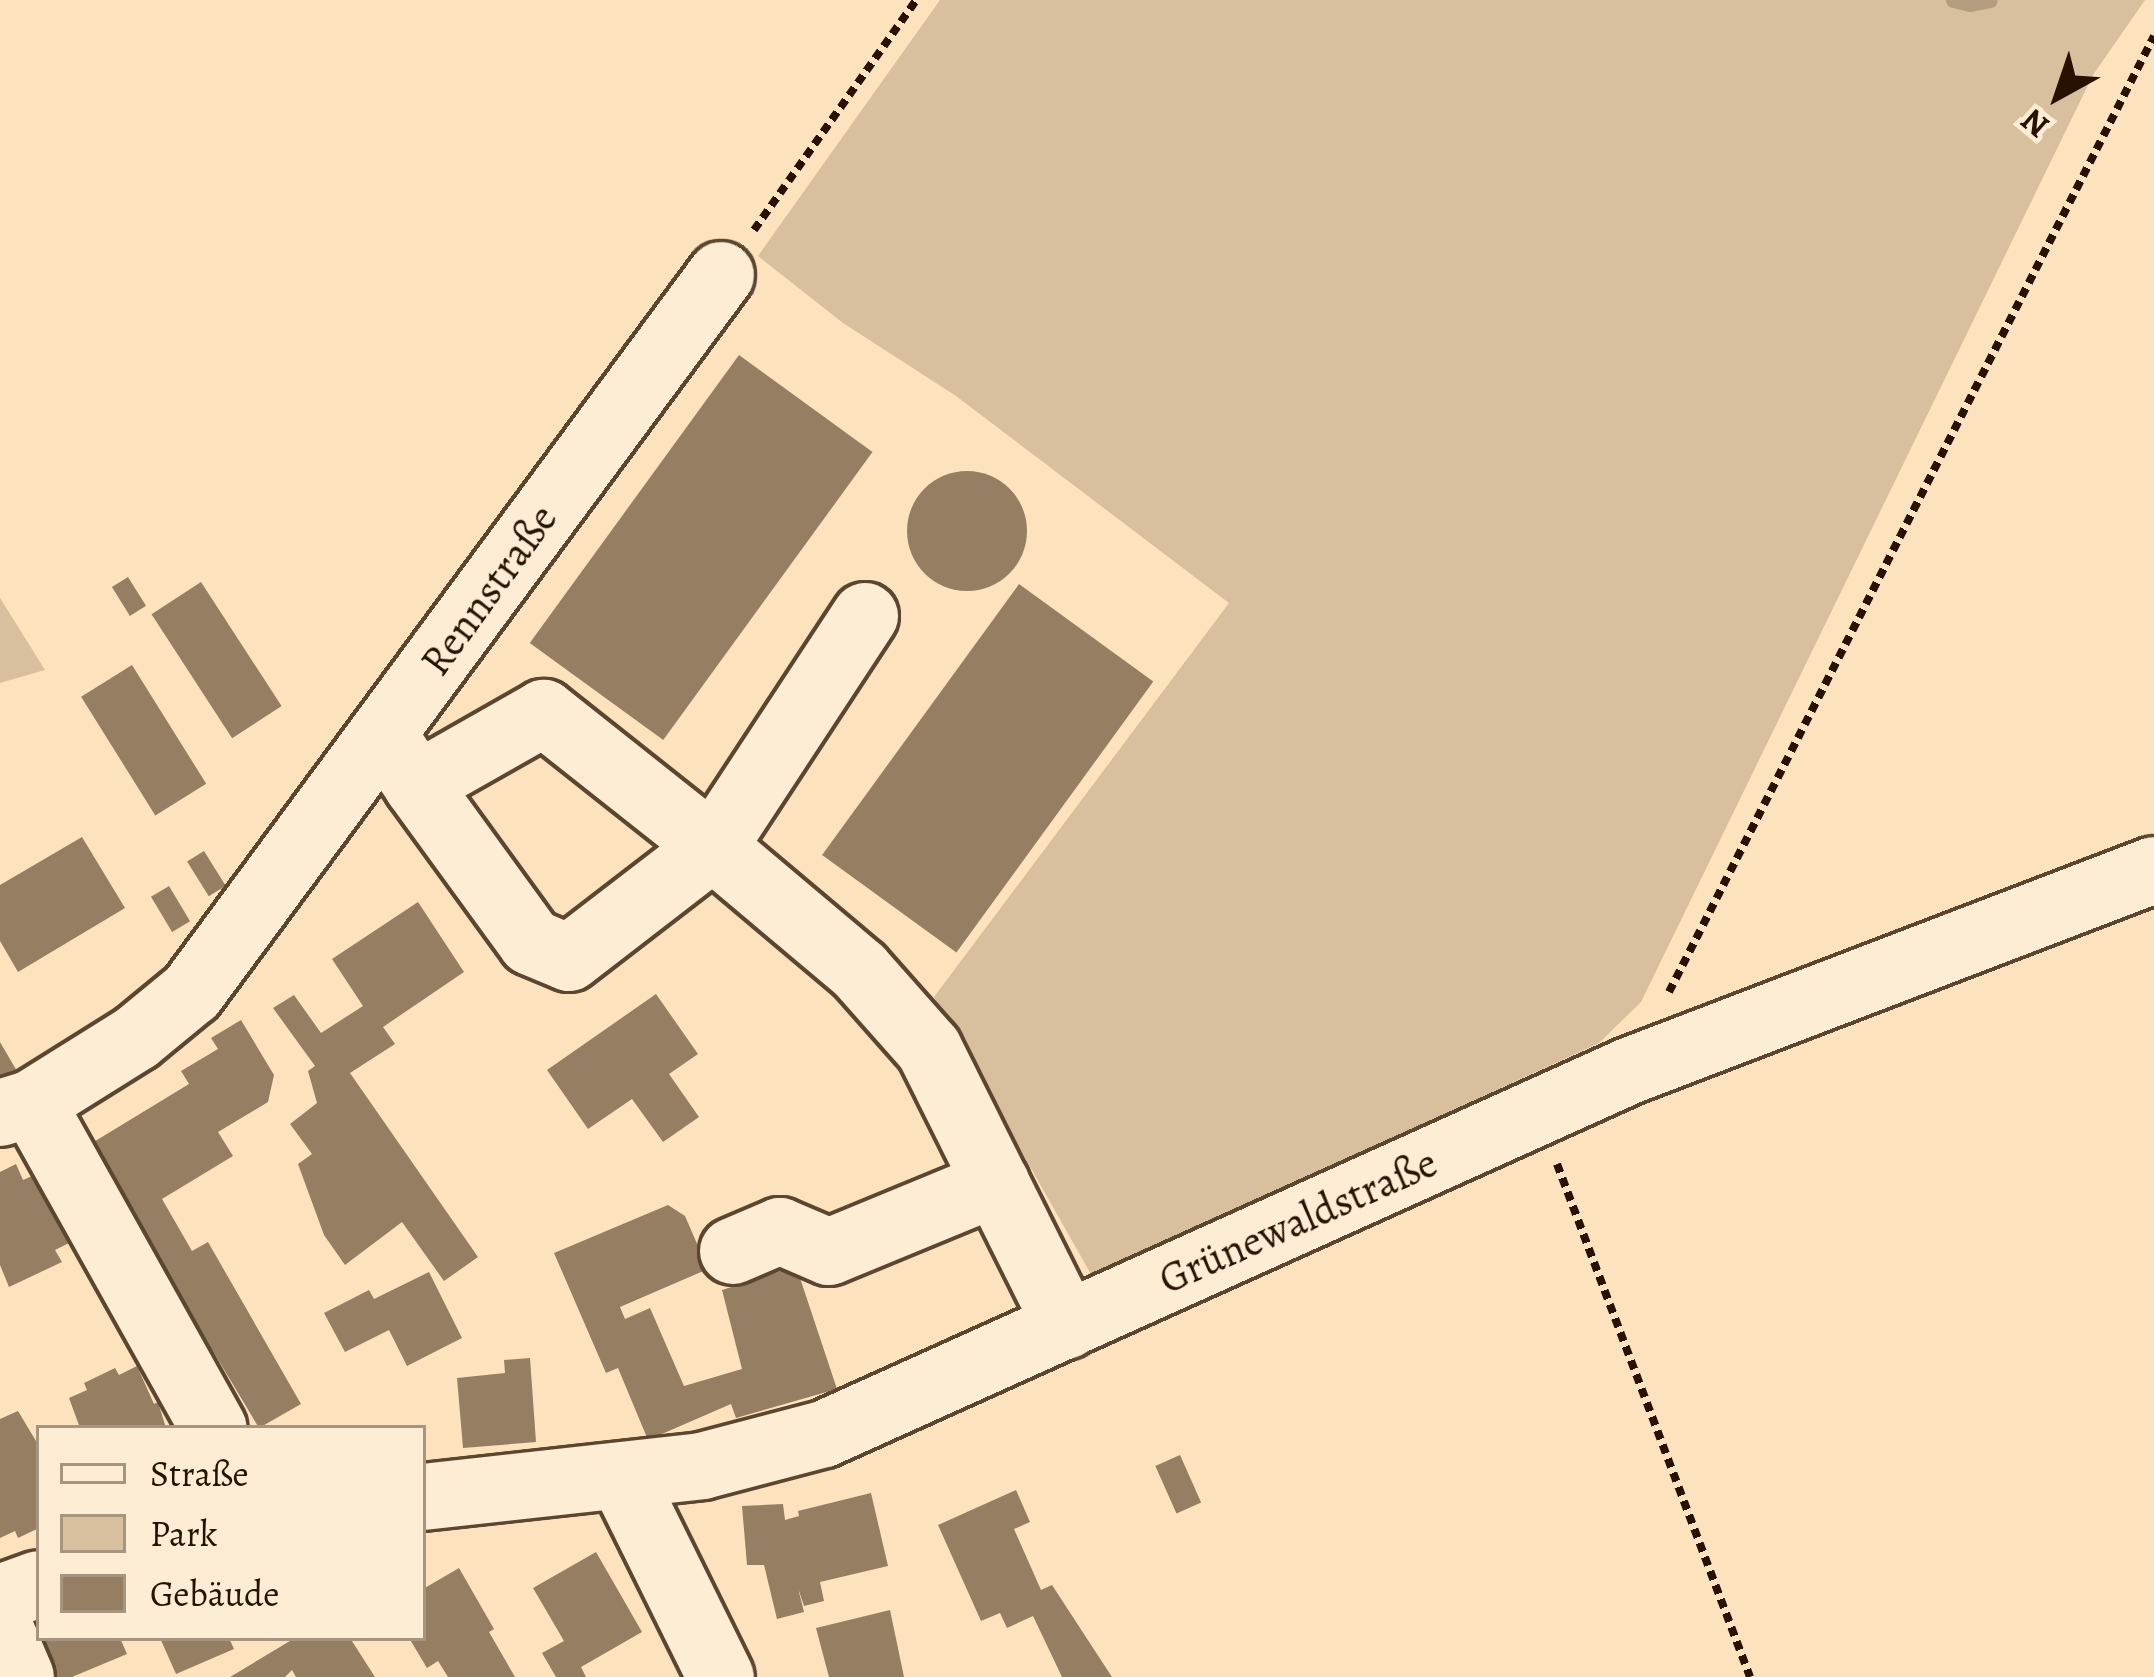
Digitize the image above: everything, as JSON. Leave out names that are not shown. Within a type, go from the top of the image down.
[{"type":"street","name":"Rennstraße","points":[[16,1108],[136,1038],[192,992],[400,760],[722,275]]},
{"type":"street","points":[[865,616],[712,848],[569,958],[531,942],[400,760],[544,713],[712,848],[860,971],[929,1048],[1067,1326]]},
{"type":"street","name":"Grünewaldstraße","points":[[426,1497],[622,1477],[741,1457],[824,1434],[1629,1071],[2154,870]]},
{"type":"street","points":[[16,1108],[212,1425]]},
{"type":"street","points":[[733,1251],[781,1231],[829,1252],[996,1183]]},
{"type":"street","points":[[622,1477],[721,1677]]},
{"type":"street","points":[[0,1598],[36,1585]]},
{"type":"street","points":[[0,1628],[22,1677]]},
{"type":"path","points":[[722,275],[916,0]]},
{"type":"path","points":[[1629,1071],[2154,36]]},
{"type":"path","points":[[1552,1150],[1750,1677]]},
{"type":"green space","points":[[940,0],[2145,0],[2093,75],[1641,1002],[1599,1043],[1092,1276],[934,997],[1229,603],[956,396],[843,323],[758,256]]},
{"type":"green space","points":[[0,598],[45,670],[0,683]]},
{"type":"building","points":[[739,355],[872,452],[663,740],[530,643]]},
{"type":"building","points":[[967,471],[990,475],[1010,488],[1023,508],[1027,531],[1023,554],[1010,574],[990,587],[967,591],[944,587],[924,574],[911,554],[907,531],[911,508],[924,488],[944,475]]},
{"type":"building","points":[[128,577],[146,606],[130,616],[112,587]]},
{"type":"building","points":[[201,582],[282,706],[232,738],[152,614]]},
{"type":"building","points":[[1019,584],[1153,682],[956,953],[822,855]]},
{"type":"building","points":[[132,665],[206,784],[155,816],[81,697]]},
{"type":"building","points":[[82,837],[125,908],[18,972],[0,941],[0,885]]},
{"type":"building","points":[[204,851],[226,886],[209,896],[187,862]]},
{"type":"building","points":[[169,886],[190,921],[172,932],[151,897]]},
{"type":"building","points":[[418,902],[464,972],[383,1027],[395,1044],[350,1073],[478,1257],[444,1281],[402,1222],[345,1265],[324,1235],[298,1164],[312,1154],[290,1124],[317,1103],[308,1071],[315,1066],[273,1008],[294,995],[321,1033],[363,1006],[332,959]]},
{"type":"building","points":[[656,994],[698,1054],[669,1074],[699,1117],[663,1142],[632,1099],[588,1129],[547,1070]]},
{"type":"building","points":[[241,1020],[274,1075],[268,1102],[218,1132],[233,1156],[162,1199],[192,1251],[208,1242],[301,1404],[264,1425],[257,1425],[164,1269],[151,1277],[92,1143],[189,1084],[181,1071],[218,1049],[211,1038]]},
{"type":"building","points":[[0,1042],[21,1078],[0,1087]]},
{"type":"building","points":[[16,1164],[23,1180],[39,1173],[71,1242],[55,1250],[62,1262],[9,1287],[0,1265],[0,1172]]},
{"type":"building","points":[[668,1205],[685,1216],[708,1269],[620,1307],[625,1319],[650,1308],[684,1386],[742,1369],[722,1290],[796,1266],[837,1389],[736,1418],[731,1404],[648,1440],[618,1368],[606,1373],[554,1253]]},
{"type":"building","points":[[429,1272],[462,1338],[407,1366],[389,1330],[345,1352],[324,1313],[369,1290],[374,1299]]},
{"type":"building","points":[[530,1358],[536,1442],[463,1448],[457,1378],[505,1373],[504,1360]]},
{"type":"building","points":[[137,1366],[165,1425],[79,1425],[69,1398],[87,1390],[84,1383],[115,1368],[119,1375]]},
{"type":"building","points":[[18,1411],[36,1441],[36,1529],[18,1538],[15,1531],[0,1538],[0,1419]]},
{"type":"building","points":[[1180,1455],[1201,1503],[1176,1513],[1155,1466]]},
{"type":"building","points":[[1016,1490],[1030,1522],[1014,1529],[1041,1590],[1052,1585],[1112,1677],[1062,1677],[1033,1616],[1007,1628],[1000,1613],[981,1621],[938,1525]]},
{"type":"building","points":[[871,1493],[888,1566],[820,1582],[824,1601],[804,1606],[798,1588],[804,1612],[777,1619],[764,1565],[747,1565],[742,1506],[783,1504],[785,1520],[799,1516],[798,1511]]},
{"type":"building","points":[[596,1552],[642,1632],[581,1667],[586,1677],[556,1677],[542,1653],[564,1641],[533,1588]]},
{"type":"building","points":[[459,1568],[515,1677],[448,1677],[438,1661],[427,1668],[411,1641],[426,1641],[426,1587]]},
{"type":"building","points":[[890,1610],[904,1677],[829,1677],[816,1628]]},
{"type":"building","points":[[36,1631],[36,1641],[121,1641],[127,1654],[72,1677],[34,1677],[18,1638]]},
{"type":"building","points":[[161,1641],[230,1641],[234,1649],[176,1674]]},
{"type":"building","points":[[290,1641],[352,1641],[375,1677],[296,1677],[292,1670],[285,1677],[230,1677]]},
{"type":"waterway","points":[[1953,0],[1970,4],[1990,0]]}]
